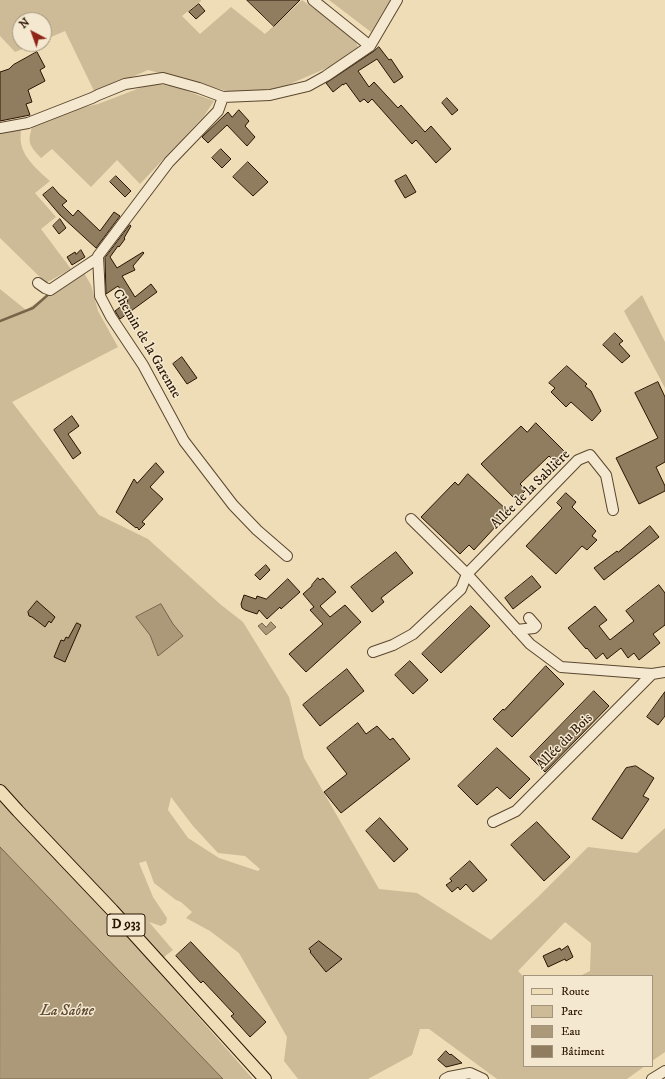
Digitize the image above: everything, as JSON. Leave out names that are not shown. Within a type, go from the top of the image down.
[{"type":"main road","name":"D 933","points":[[0,791],[112,910],[265,1079]]},
{"type":"street","points":[[313,0],[370,46]]},
{"type":"street","points":[[0,128],[28,123],[125,84],[163,78],[199,88],[223,97],[270,95],[308,86],[326,76],[370,46],[397,0]]},
{"type":"street","points":[[38,283],[44,288],[50,290],[98,258],[169,162],[218,111],[223,97]]},
{"type":"street","name":"Chemin de la Garenne","points":[[98,258],[100,296],[112,318],[143,365],[184,441],[233,505],[257,530],[287,556]]},
{"type":"street","name":"Allée de la Sablière","points":[[467,574],[578,460],[590,455],[606,475],[613,510]]},
{"type":"street","points":[[412,519],[467,574],[530,644],[561,667],[652,674],[665,672]]},
{"type":"street","points":[[373,652],[393,645],[413,634],[461,588],[467,574]]},
{"type":"street","points":[[517,630],[534,628],[536,626],[530,618]]},
{"type":"street","name":"Allée du Bois","points":[[493,822],[516,811],[652,674]]},
{"type":"street","points":[[652,1079],[665,1071]]},
{"type":"street","points":[[445,1079],[470,1073],[483,1079]]},
{"type":"green space","points":[[0,0],[201,0],[182,16],[200,34],[231,7],[265,34],[302,0],[354,37],[358,47],[329,67],[281,88],[246,93],[227,91],[148,70],[95,93],[65,31],[52,37],[52,12],[12,12],[12,49],[0,36]]},
{"type":"green space","points":[[329,0],[390,0],[371,32]]},
{"type":"green space","points":[[153,83],[176,87],[214,101],[204,116],[140,184],[117,160],[91,187],[52,149],[41,158],[33,149],[30,142],[30,134],[33,123],[72,110],[98,104]]},
{"type":"green space","points":[[21,126],[22,149],[32,164],[50,181],[35,193],[56,217],[41,229],[71,269],[46,283],[0,238],[0,130]]},
{"type":"green space","points":[[83,271],[91,285],[98,311],[118,347],[12,402],[99,515],[148,539],[220,604],[243,622],[289,697],[304,758],[379,889],[417,893],[491,940],[538,897],[588,847],[637,853],[665,828],[665,1052],[653,1060],[653,975],[582,975],[590,971],[591,943],[565,922],[518,971],[523,976],[523,1067],[644,1067],[627,1079],[497,1079],[429,1029],[420,1029],[412,1055],[368,1079],[298,1079],[284,1061],[287,1037],[239,953],[210,931],[186,918],[192,912],[181,902],[176,900],[154,883],[146,861],[139,863],[153,897],[167,918],[166,923],[161,926],[149,922],[173,950],[164,957],[157,970],[253,1079],[223,1079],[0,847],[0,289],[26,310]],"holes":[[[171,797],[193,826],[218,853],[245,856],[260,869],[258,871],[219,858],[188,838],[168,810]]]},
{"type":"green space","points":[[642,295],[665,342],[665,388],[624,311]]},
{"type":"water","points":[[161,604],[173,624],[183,636],[158,656],[150,635],[136,617]]},
{"type":"water","points":[[271,622],[276,627],[266,635],[258,626],[262,623],[266,627]]},
{"type":"water","name":"La Saône","points":[[0,847],[223,1079],[0,1079]]},
{"type":"building","points":[[247,0],[300,0],[274,26]]},
{"type":"building","points":[[199,4],[205,11],[196,19],[189,12]]},
{"type":"building","points":[[379,47],[389,60],[391,59],[403,77],[394,83],[377,59],[358,71],[369,87],[374,82],[398,108],[401,105],[425,132],[431,126],[451,149],[436,163],[416,140],[412,144],[372,99],[368,103],[364,99],[360,102],[346,83],[333,92],[326,83]]},
{"type":"building","points":[[37,52],[45,67],[40,70],[45,81],[28,90],[32,102],[26,104],[30,115],[0,121],[0,72],[9,69],[13,65]]},
{"type":"building","points":[[447,98],[458,110],[452,115],[442,103]]},
{"type":"building","points":[[239,110],[249,121],[245,126],[255,137],[247,146],[227,125],[208,143],[202,137],[228,112],[232,117]]},
{"type":"building","points":[[221,149],[231,159],[222,168],[212,158]]},
{"type":"building","points":[[248,162],[268,182],[253,196],[233,177]]},
{"type":"building","points":[[406,175],[416,192],[405,198],[395,181]]},
{"type":"building","points":[[116,176],[131,191],[125,197],[110,182]]},
{"type":"building","points":[[53,187],[67,201],[62,205],[73,216],[78,210],[100,231],[114,212],[120,216],[96,248],[60,215],[43,195]]},
{"type":"building","points":[[60,219],[66,228],[59,234],[53,226]]},
{"type":"building","points":[[130,225],[131,226],[124,238],[125,239],[110,257],[117,268],[143,252],[144,253],[133,266],[135,270],[122,276],[135,297],[151,284],[157,292],[120,319],[115,311],[128,301],[118,286],[106,294],[105,258]]},
{"type":"building","points":[[81,250],[85,257],[72,265],[67,257],[75,252],[76,254]]},
{"type":"building","points":[[615,333],[623,341],[619,344],[630,356],[622,363],[603,345]]},
{"type":"building","points":[[182,357],[197,378],[187,384],[173,364]]},
{"type":"building","points":[[567,366],[587,384],[585,386],[591,391],[601,411],[592,421],[571,402],[566,407],[551,392],[555,388],[549,383]]},
{"type":"building","points":[[658,382],[665,397],[665,462],[656,467],[665,486],[665,491],[639,504],[616,458],[658,438],[635,393]]},
{"type":"building","points":[[72,416],[79,426],[68,434],[81,453],[73,459],[54,430]]},
{"type":"building","points":[[536,423],[565,452],[555,462],[549,456],[520,484],[526,490],[516,500],[481,464],[521,426],[527,432]]},
{"type":"building","points":[[156,463],[164,472],[150,487],[163,499],[142,522],[145,524],[139,530],[116,512],[134,479],[137,483]]},
{"type":"building","points":[[468,474],[509,512],[474,550],[469,545],[460,554],[421,517],[455,482],[458,485]]},
{"type":"building","points":[[566,493],[576,502],[572,507],[596,531],[592,536],[597,540],[587,550],[582,546],[556,574],[526,546],[562,508],[557,503]]},
{"type":"building","points":[[650,526],[659,537],[604,580],[594,568],[617,551],[618,552]]},
{"type":"building","points":[[396,552],[413,573],[381,598],[384,602],[372,612],[351,587]]},
{"type":"building","points":[[266,565],[270,570],[260,580],[255,575]]},
{"type":"building","points":[[532,576],[541,587],[513,609],[505,598]]},
{"type":"building","points":[[318,578],[320,580],[323,578],[336,592],[320,606],[330,617],[345,605],[361,622],[306,672],[289,654],[323,624],[310,610],[314,607],[303,594]]},
{"type":"building","points":[[288,579],[300,592],[267,619],[259,610],[257,614],[242,608],[241,604],[244,595],[256,599],[257,596],[266,599]]},
{"type":"building","points":[[659,585],[665,593],[665,625],[653,634],[660,643],[639,660],[634,653],[628,658],[621,648],[607,659],[603,653],[596,659],[568,628],[595,606],[607,620],[599,626],[610,640],[634,621],[626,611]]},
{"type":"building","points":[[37,601],[55,617],[51,623],[49,621],[45,627],[29,616],[28,612]]},
{"type":"building","points":[[471,606],[490,626],[441,673],[422,654]]},
{"type":"building","points":[[77,623],[81,625],[65,662],[54,657],[61,640],[64,641],[66,637],[68,638]]},
{"type":"building","points":[[410,661],[428,680],[413,694],[395,675]]},
{"type":"building","points":[[546,666],[564,684],[512,737],[493,719],[503,709],[504,710]]},
{"type":"building","points":[[347,669],[364,691],[320,726],[303,705]]},
{"type":"building","points":[[594,691],[609,706],[545,772],[530,757]]},
{"type":"building","points":[[665,692],[665,716],[658,725],[647,717]]},
{"type":"building","points":[[358,723],[366,734],[377,726],[390,740],[393,738],[410,759],[341,813],[324,792],[347,774],[327,748]]},
{"type":"building","points":[[497,748],[530,779],[510,799],[497,787],[477,805],[458,786]]},
{"type":"building","points":[[636,766],[654,778],[643,796],[649,799],[622,839],[592,819],[626,768]]},
{"type":"building","points":[[380,818],[408,849],[394,862],[366,831]]},
{"type":"building","points":[[537,822],[570,857],[544,881],[511,845]]},
{"type":"building","points":[[470,861],[487,880],[473,892],[466,884],[460,890],[458,887],[452,892],[446,885],[452,881],[450,879]]},
{"type":"building","points":[[319,941],[342,959],[326,972],[309,949]]},
{"type":"building","points":[[191,942],[266,1022],[250,1037],[231,1016],[234,1014],[203,981],[201,983],[176,956]]},
{"type":"building","points":[[568,946],[573,957],[548,967],[543,956]]},
{"type":"building","points":[[446,1051],[462,1063],[446,1067],[438,1060]]},
{"type":"waterway","points":[[0,321],[33,308],[50,293]]}]
